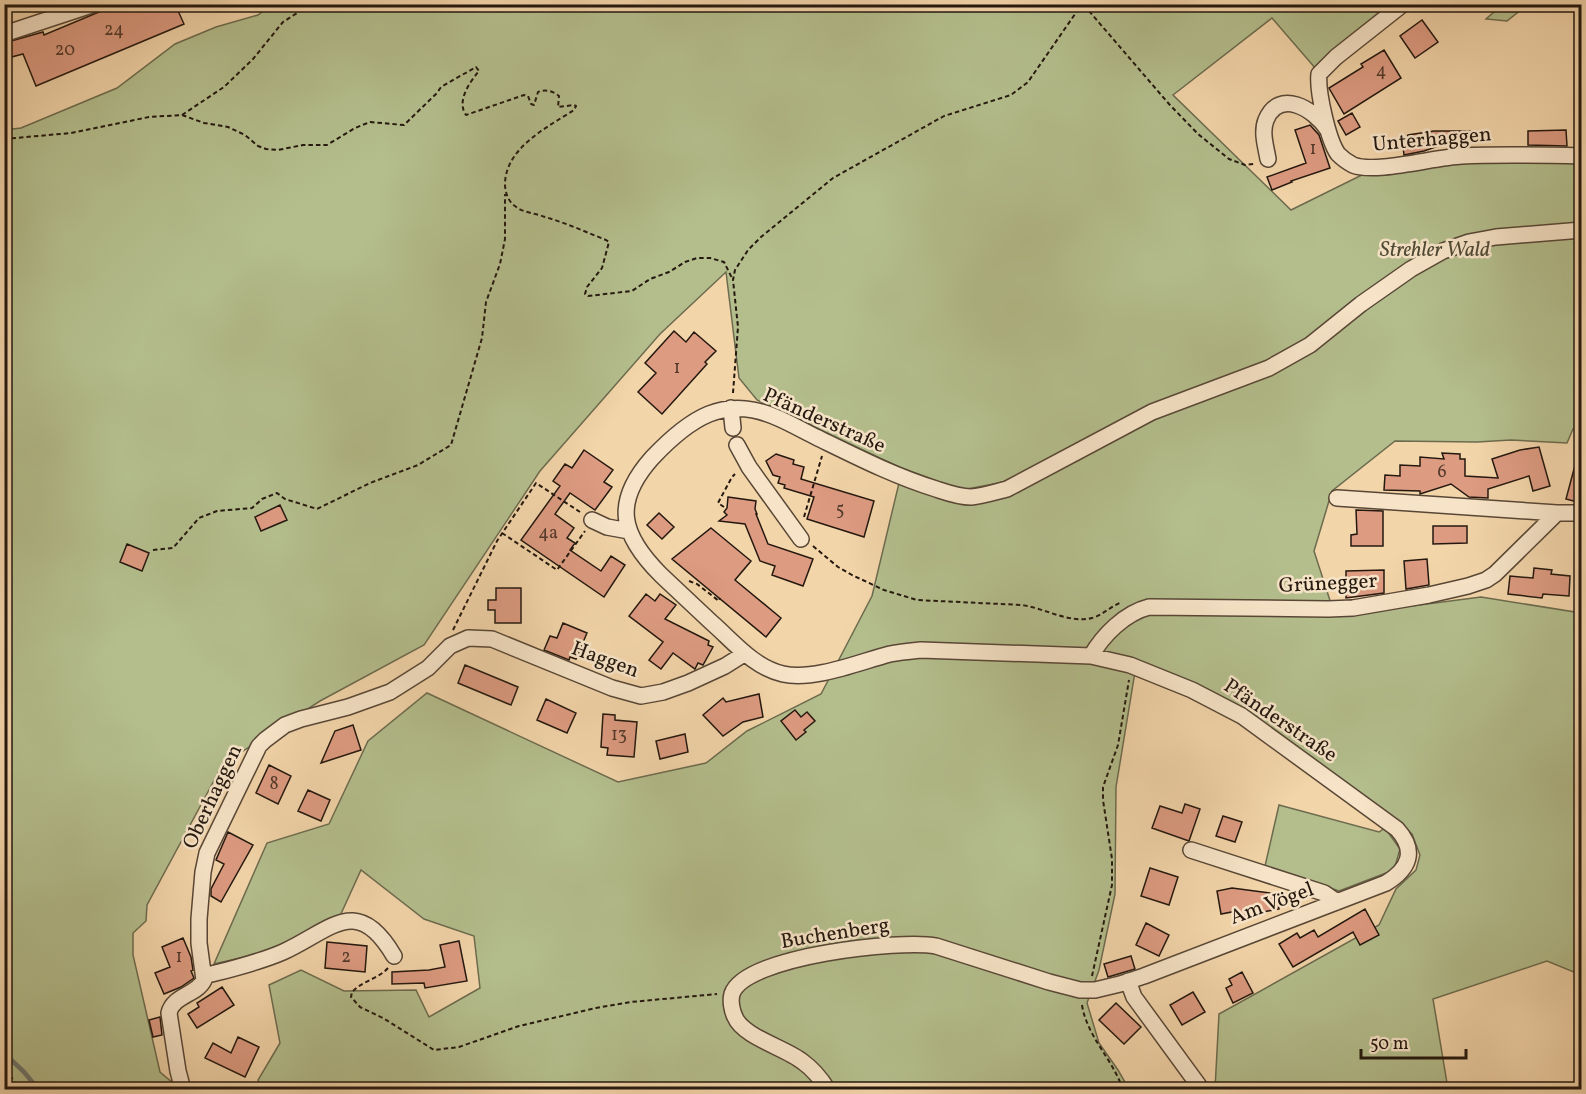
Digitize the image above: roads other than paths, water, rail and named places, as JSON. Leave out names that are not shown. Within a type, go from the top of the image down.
[{"type":"street","points":[[4,34],[39,21],[74,13],[95,4]]},
{"type":"street","name":"Unterhaggen","points":[[1403,4],[1336,57],[1319,74],[1317,86],[1330,134],[1337,153],[1343,159],[1363,167],[1460,156],[1581,156]]},
{"type":"street","points":[[1268,159],[1264,127],[1270,113],[1282,105],[1298,105],[1306,108],[1321,121],[1330,134]]},
{"type":"street","name":"Pfänderstraße","points":[[1407,846],[1397,830],[1242,716],[1192,690],[1110,659],[1090,656],[921,650],[893,653],[827,671],[800,675],[786,675],[773,671],[744,654],[648,562],[636,546],[629,531],[627,501],[634,483],[648,463],[682,429],[709,414],[731,408],[765,413],[919,484],[957,496],[972,497],[988,494],[1016,484],[1152,412],[1269,368],[1310,345],[1361,304],[1411,269],[1443,251],[1469,242],[1496,237],[1581,230]]},
{"type":"street","points":[[731,408],[733,428]]},
{"type":"street","points":[[740,450],[781,513],[801,538]]},
{"type":"street","points":[[1337,498],[1581,513]]},
{"type":"street","name":"Grünegger","points":[[1090,656],[1108,633],[1134,613],[1156,606],[1353,608],[1395,602],[1485,580],[1503,568],[1557,513]]},
{"type":"street","points":[[592,520],[607,527],[629,531]]},
{"type":"street","name":"Haggen","points":[[450,646],[468,638],[492,639],[612,688],[641,696],[663,692],[688,682],[725,666],[744,654]]},
{"type":"street","name":"Oberhaggen","points":[[204,976],[199,926],[205,862],[218,829],[259,746],[271,734],[290,722],[368,701],[398,688],[434,663],[450,646]]},
{"type":"street","name":"Am Vögel","points":[[988,962],[1048,982],[1084,990],[1128,981],[1392,880],[1405,868],[1408,858],[1407,846]]},
{"type":"street","points":[[1191,850],[1324,893],[1336,903]]},
{"type":"street","points":[[183,1089],[169,1013],[175,1002],[203,983],[204,976],[274,956],[330,926],[349,921],[362,922],[374,928],[394,956]]},
{"type":"street","name":"Buchenberg","points":[[828,1089],[803,1061],[742,1027],[734,1016],[732,992],[753,975],[783,962],[888,945],[926,944],[988,962]]},
{"type":"street","points":[[1128,981],[1134,997],[1202,1089]]},
{"type":"waterway","points":[[4,1053],[39,1090]]},
{"type":"park label","name":"Strehler Wald","points":[[1435,250]]}]
